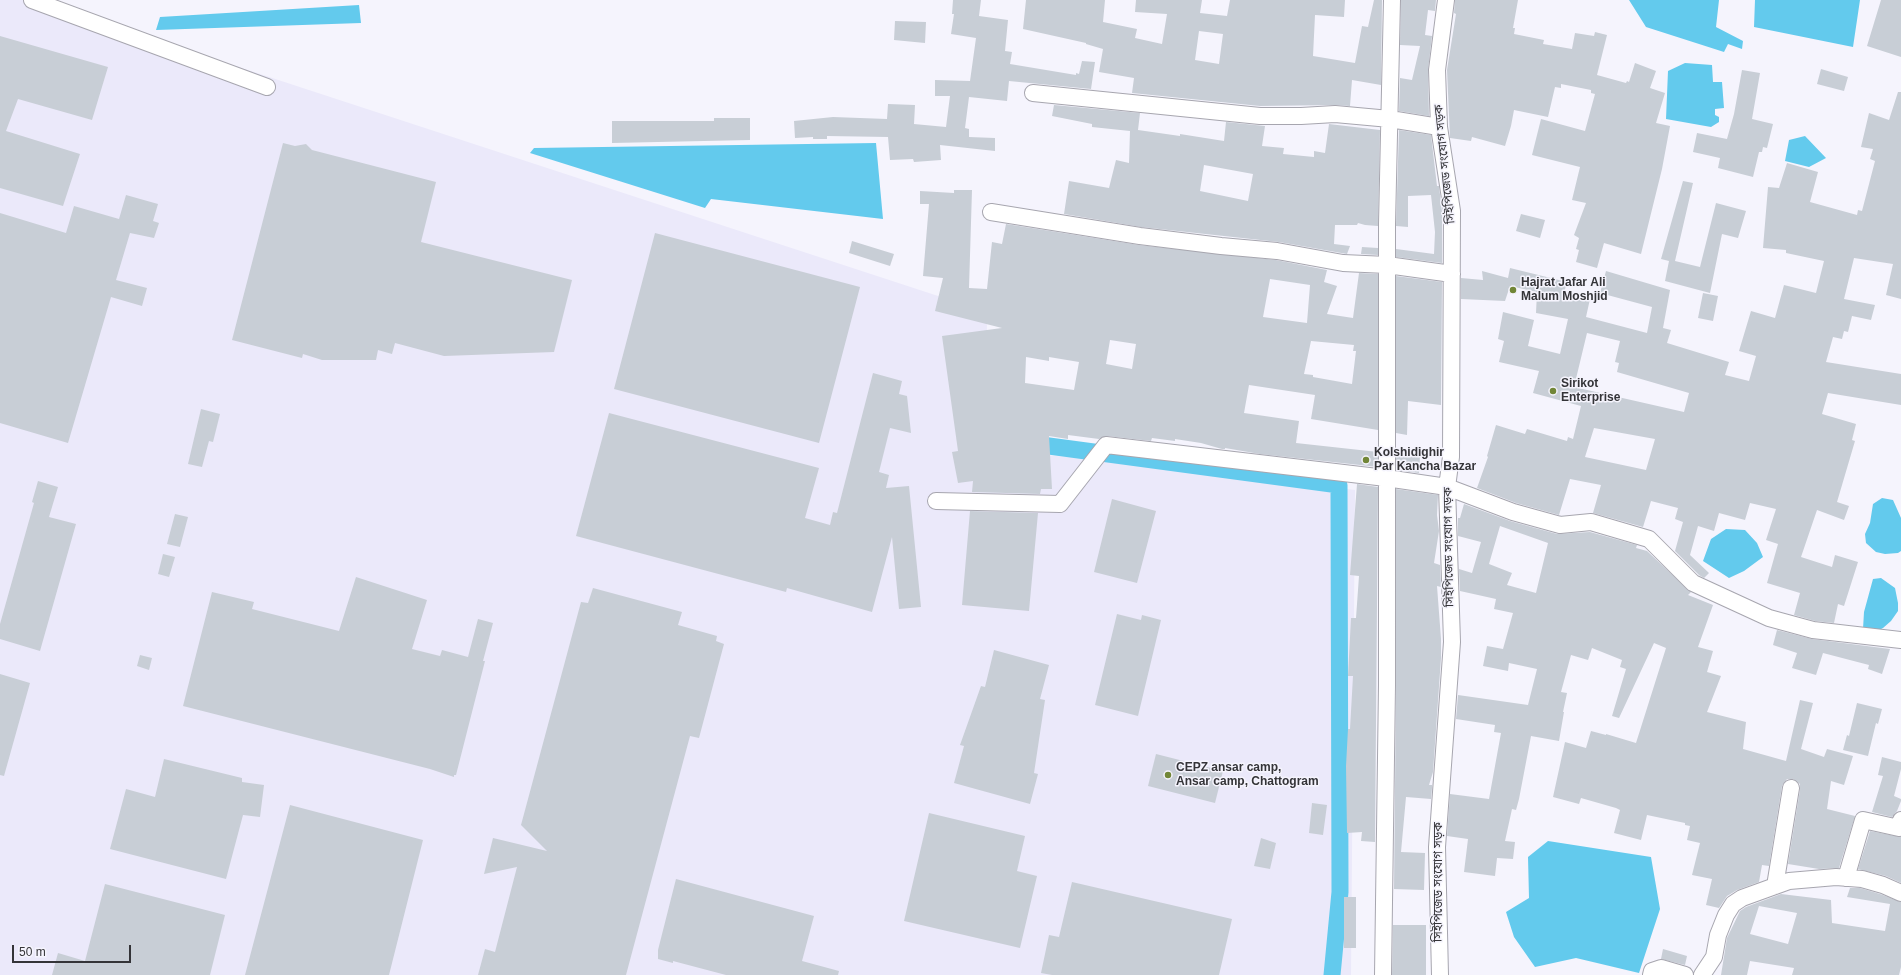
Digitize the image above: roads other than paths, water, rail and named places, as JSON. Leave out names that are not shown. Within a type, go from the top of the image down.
[{"type":"street","points":[[32,0],[267,87]]},
{"type":"street","points":[[1383,975],[1387,685],[1387,265],[1392,0]]},
{"type":"street","name":"সিইপিজেড সংযোগ সড়ক","points":[[1440,975],[1437,847],[1452,642],[1447,487],[1451,457],[1452,211],[1439,127],[1436,70],[1446,0]]},
{"type":"street","points":[[1033,92],[1260,116],[1335,114],[1390,119],[1439,127]]},
{"type":"street","points":[[991,212],[1147,237],[1277,251],[1343,263],[1387,265],[1452,274]]},
{"type":"street","points":[[936,501],[1060,504],[1106,445],[1386,478],[1447,487],[1513,512],[1560,525],[1591,522],[1649,539],[1693,583],[1769,618],[1813,630],[1901,640]]},
{"type":"street","points":[[1776,886],[1791,788]]},
{"type":"street","points":[[1846,878],[1863,820],[1899,828],[1901,820]]},
{"type":"street","points":[[1702,975],[1714,957],[1718,935],[1726,915],[1733,904],[1742,898],[1789,881],[1846,878],[1862,879],[1901,893]]},
{"type":"street","points":[[1651,975],[1652,971],[1661,968],[1685,975]]},
{"type":"water","points":[[1629,0],[1719,0],[1716,27],[1743,41],[1742,49],[1728,44],[1724,52],[1646,27]]},
{"type":"water","points":[[1755,0],[1860,0],[1853,47],[1754,27]]},
{"type":"water","points":[[359,5],[361,23],[156,30],[160,17]]},
{"type":"water","points":[[1685,63],[1712,65],[1713,82],[1722,82],[1724,108],[1715,109],[1715,115],[1719,117],[1719,122],[1711,127],[1666,119],[1668,71]]},
{"type":"water","points":[[1805,136],[1826,158],[1809,167],[1785,161],[1789,140]]},
{"type":"water","points":[[876,143],[883,219],[711,199],[705,208],[530,153],[534,148]]},
{"type":"water","points":[[1882,498],[1893,500],[1901,518],[1901,551],[1898,553],[1885,554],[1876,552],[1866,543],[1865,534],[1870,523],[1873,504]]},
{"type":"water","points":[[1726,529],[1745,530],[1757,543],[1763,557],[1744,571],[1729,578],[1703,561],[1711,539]]},
{"type":"water","points":[[1881,578],[1895,588],[1898,611],[1891,621],[1883,628],[1873,633],[1863,629],[1864,612],[1873,579]]},
{"type":"water","points":[[1548,841],[1651,857],[1660,909],[1639,973],[1576,958],[1535,967],[1514,937],[1506,912],[1529,898],[1528,857]]},
{"type":"waterway","points":[[1034,444],[1339,485],[1340,892],[1332,975]]},
{"type":"place","name":"Hajrat Jafar Ali Malum Moshjid","points":[[1513,290]]},
{"type":"place","name":"Sirikot Enterprise","points":[[1553,391]]},
{"type":"place","name":"Kolshidighir Par Kancha Bazar","points":[[1366,460]]},
{"type":"place","name":"CEPZ ansar camp, Ansar camp, Chattogram","points":[[1168,775]]}]
